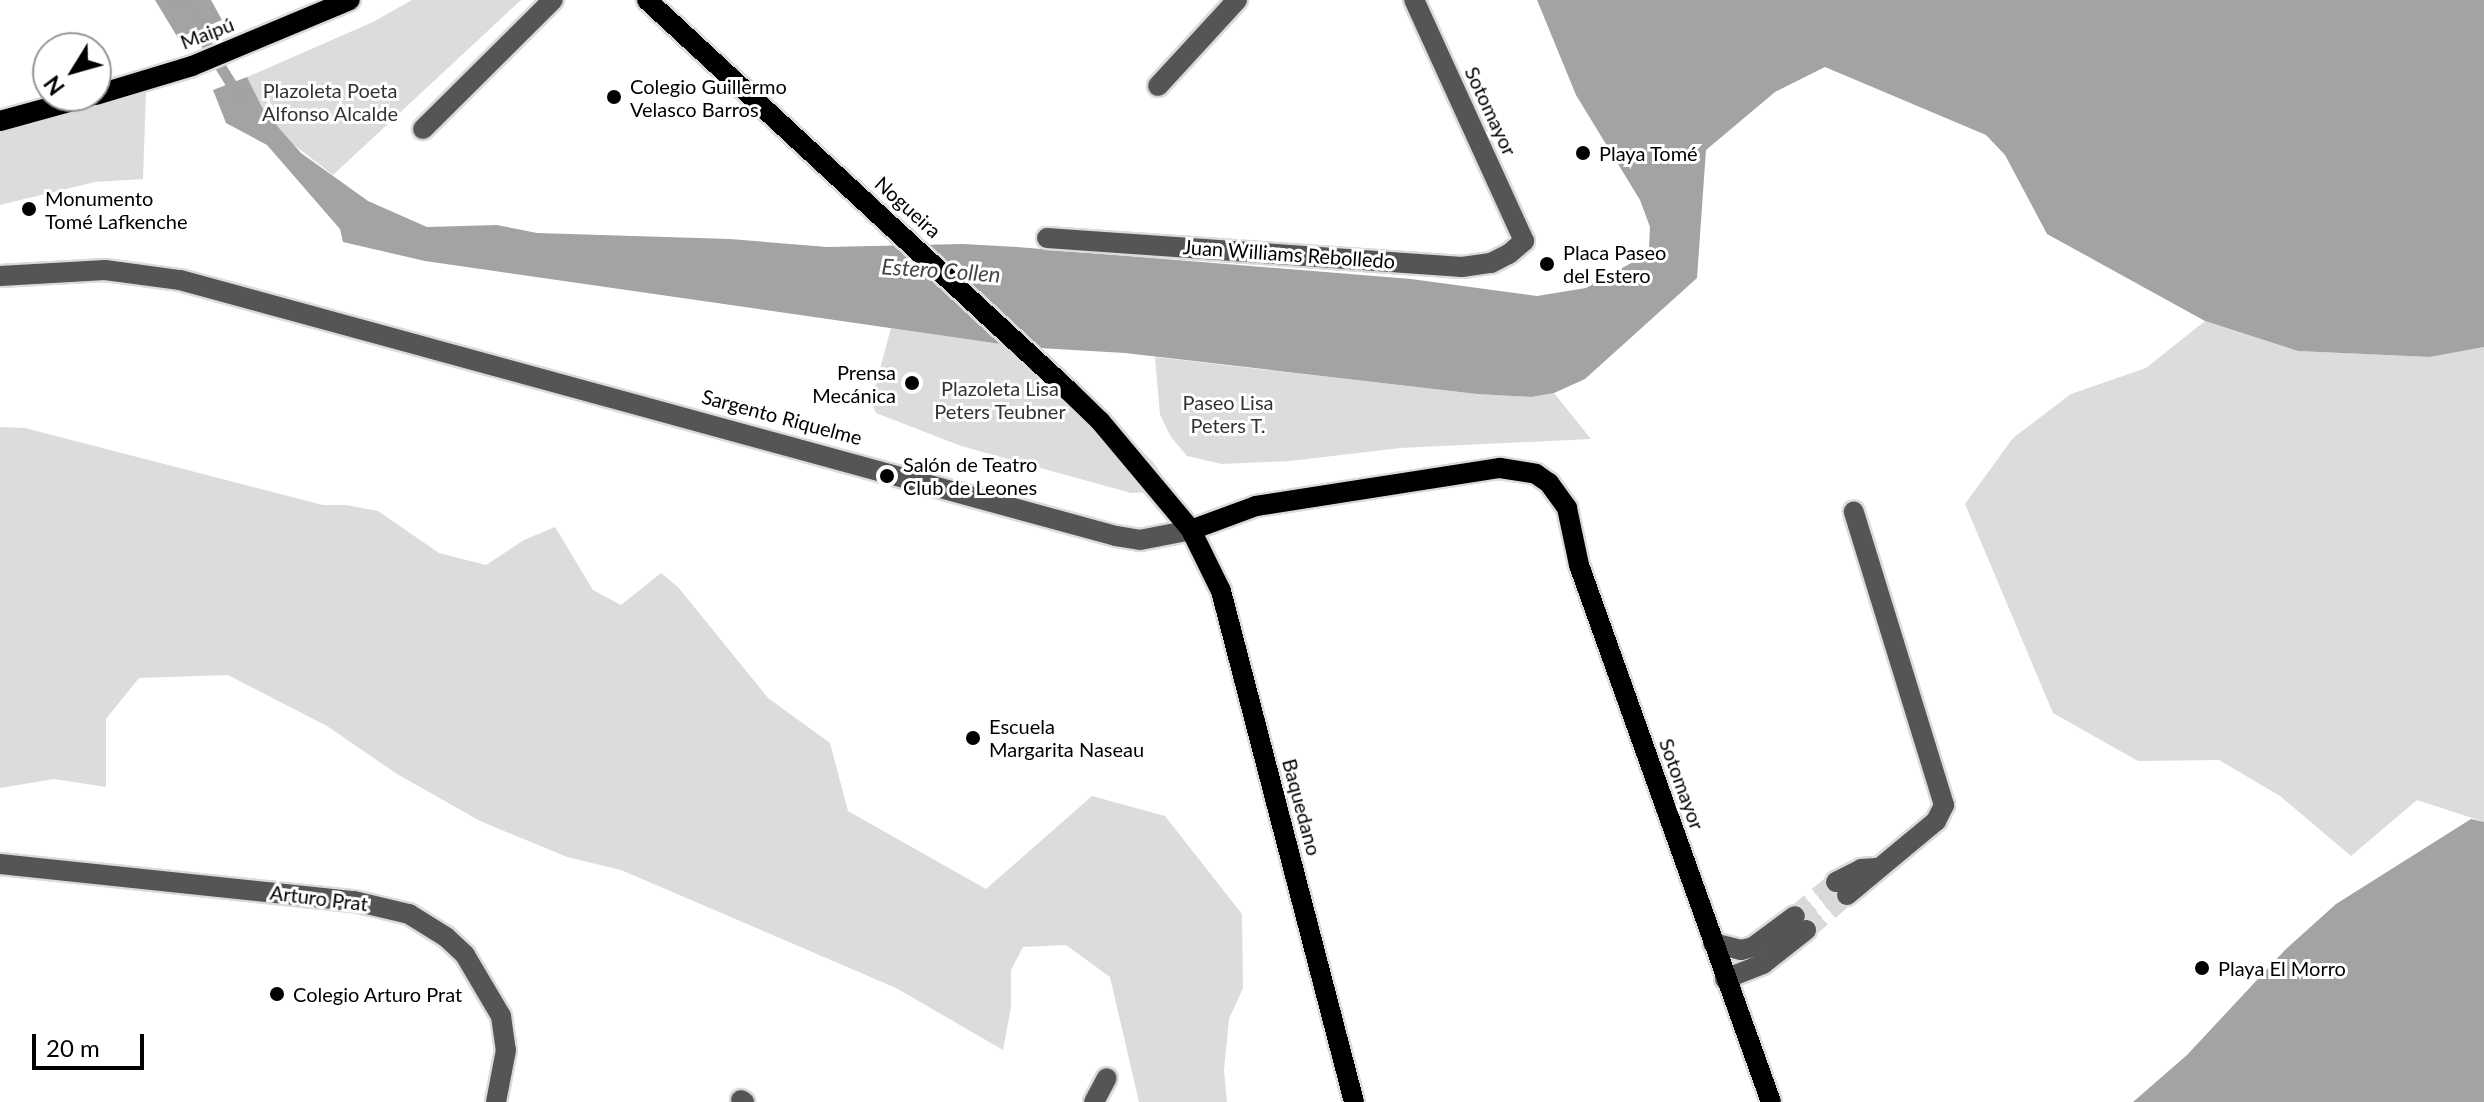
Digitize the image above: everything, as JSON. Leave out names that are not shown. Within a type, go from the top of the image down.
[{"type":"main road","name":"Maipú","points":[[112,90],[192,66],[350,0]]},
{"type":"main road","name":"Nogueira","points":[[647,0],[767,114],[903,234],[1100,421],[1191,530]]},
{"type":"main road","name":"Maipú","points":[[0,121],[33,112]]},
{"type":"main road","name":"Sargento Riquelme","points":[[1191,530],[1256,506],[1500,468],[1536,474],[1549,483]]},
{"type":"main road","name":"Sotomayor","points":[[1549,483],[1567,508],[1579,565],[1771,1102]]},
{"type":"main road","name":"Baquedano","points":[[1191,530],[1221,591],[1354,1102]]},
{"type":"street","points":[[423,129],[553,0]]},
{"type":"street","points":[[1158,86],[1237,0]]},
{"type":"street","name":"Sotomayor","points":[[1414,0],[1524,241]]},
{"type":"street","name":"Juan Williams Rebolledo","points":[[1047,238],[1462,267],[1491,263],[1524,241]]},
{"type":"street","name":"Sargento Riquelme","points":[[0,276],[105,270],[180,280],[1116,536],[1140,540],[1191,530]]},
{"type":"street","points":[[1842,888],[1861,869],[1880,867],[1936,821],[1944,805],[1854,512]]},
{"type":"street","name":"Arturo Prat","points":[[0,864],[354,901],[409,914],[446,937],[465,955],[495,1002],[505,1031],[506,1050],[496,1102]]},
{"type":"street","points":[[1713,943],[1741,950],[1801,923],[1763,964],[1725,979]]},
{"type":"street","points":[[1094,1102],[1107,1078]]},
{"type":"green space","name":"Plazoleta Poeta Alfonso Alcalde","points":[[412,0],[521,0],[333,175],[285,138],[264,111],[247,77],[373,22]]},
{"type":"green space","points":[[146,92],[143,179],[95,182],[0,205],[0,133],[75,112],[112,112],[112,102]]},
{"type":"green space","points":[[2205,321],[2298,351],[2430,357],[2484,347],[2484,822],[2417,800],[2351,856],[2280,796],[2219,760],[2138,761],[2053,713],[1965,504],[2013,438],[2071,394],[2146,368]]},
{"type":"green space","name":"Plazoleta Lisa Peters Teubner","points":[[891,328],[1022,347],[1070,381],[1154,463],[1161,474],[1159,484],[1152,492],[1131,493],[961,446],[876,413],[871,402]]},
{"type":"green space","name":"Paseo Lisa Peters T.","points":[[1155,357],[1477,394],[1531,397],[1554,393],[1591,439],[1400,448],[1290,461],[1222,464],[1187,456],[1171,437],[1160,415]]},
{"type":"green space","points":[[0,427],[25,428],[323,505],[346,505],[378,511],[439,553],[486,565],[524,540],[555,527],[593,590],[621,605],[661,573],[678,587],[768,698],[830,743],[848,811],[986,889],[1092,796],[1165,816],[1242,914],[1243,988],[1229,1019],[1224,1070],[1227,1102],[1139,1102],[1110,977],[1066,945],[1023,947],[1011,970],[1011,1007],[1003,1050],[896,988],[621,870],[567,857],[480,821],[397,774],[327,726],[228,675],[139,678],[106,719],[106,787],[54,779],[0,788]]},
{"type":"water","points":[[155,0],[211,0],[222,20],[178,38]]},
{"type":"water","points":[[1537,0],[2484,0],[2484,347],[2430,357],[2298,351],[2205,321],[2047,234],[2005,155],[1986,135],[1825,67],[1775,92],[1706,150],[1697,278],[1585,379],[1554,393],[1531,397],[1477,394],[1125,353],[1022,347],[425,261],[343,242],[340,229],[267,145],[226,123],[213,90],[247,77],[264,111],[301,153],[368,201],[427,227],[497,225],[537,233],[730,239],[827,247],[963,244],[1017,247],[1411,279],[1537,296],[1586,288],[1633,262],[1649,248],[1650,227],[1640,200],[1576,95]]},
{"type":"water","points":[[2471,819],[2484,822],[2484,1102],[2133,1102],[2187,1055],[2285,950],[2336,904]]},
{"type":"waterway","name":"Estero Collen","points":[[179,0],[238,95]]},
{"type":"tunnel","points":[[1795,916],[1836,882]]},
{"type":"tunnel","points":[[1806,930],[1847,895]]},
{"type":"place","name":"Colegio Guillermo Velasco Barros","points":[[614,97]]},
{"type":"place","name":"Playa Tomé","points":[[1583,153]]},
{"type":"place","name":"Monumento Tomé Lafkenche","points":[[29,209]]},
{"type":"place","name":"Placa Paseo del Estero","points":[[1547,264]]},
{"type":"place","name":"Prensa Mecánica","points":[[912,383]]},
{"type":"place","name":"Salón de Teatro Club de Leones","points":[[887,476]]},
{"type":"place","name":"Escuela Margarita Naseau","points":[[973,738]]},
{"type":"place","name":"Playa El Morro","points":[[2202,968]]},
{"type":"place","name":"Colegio Arturo Prat","points":[[277,994]]}]
